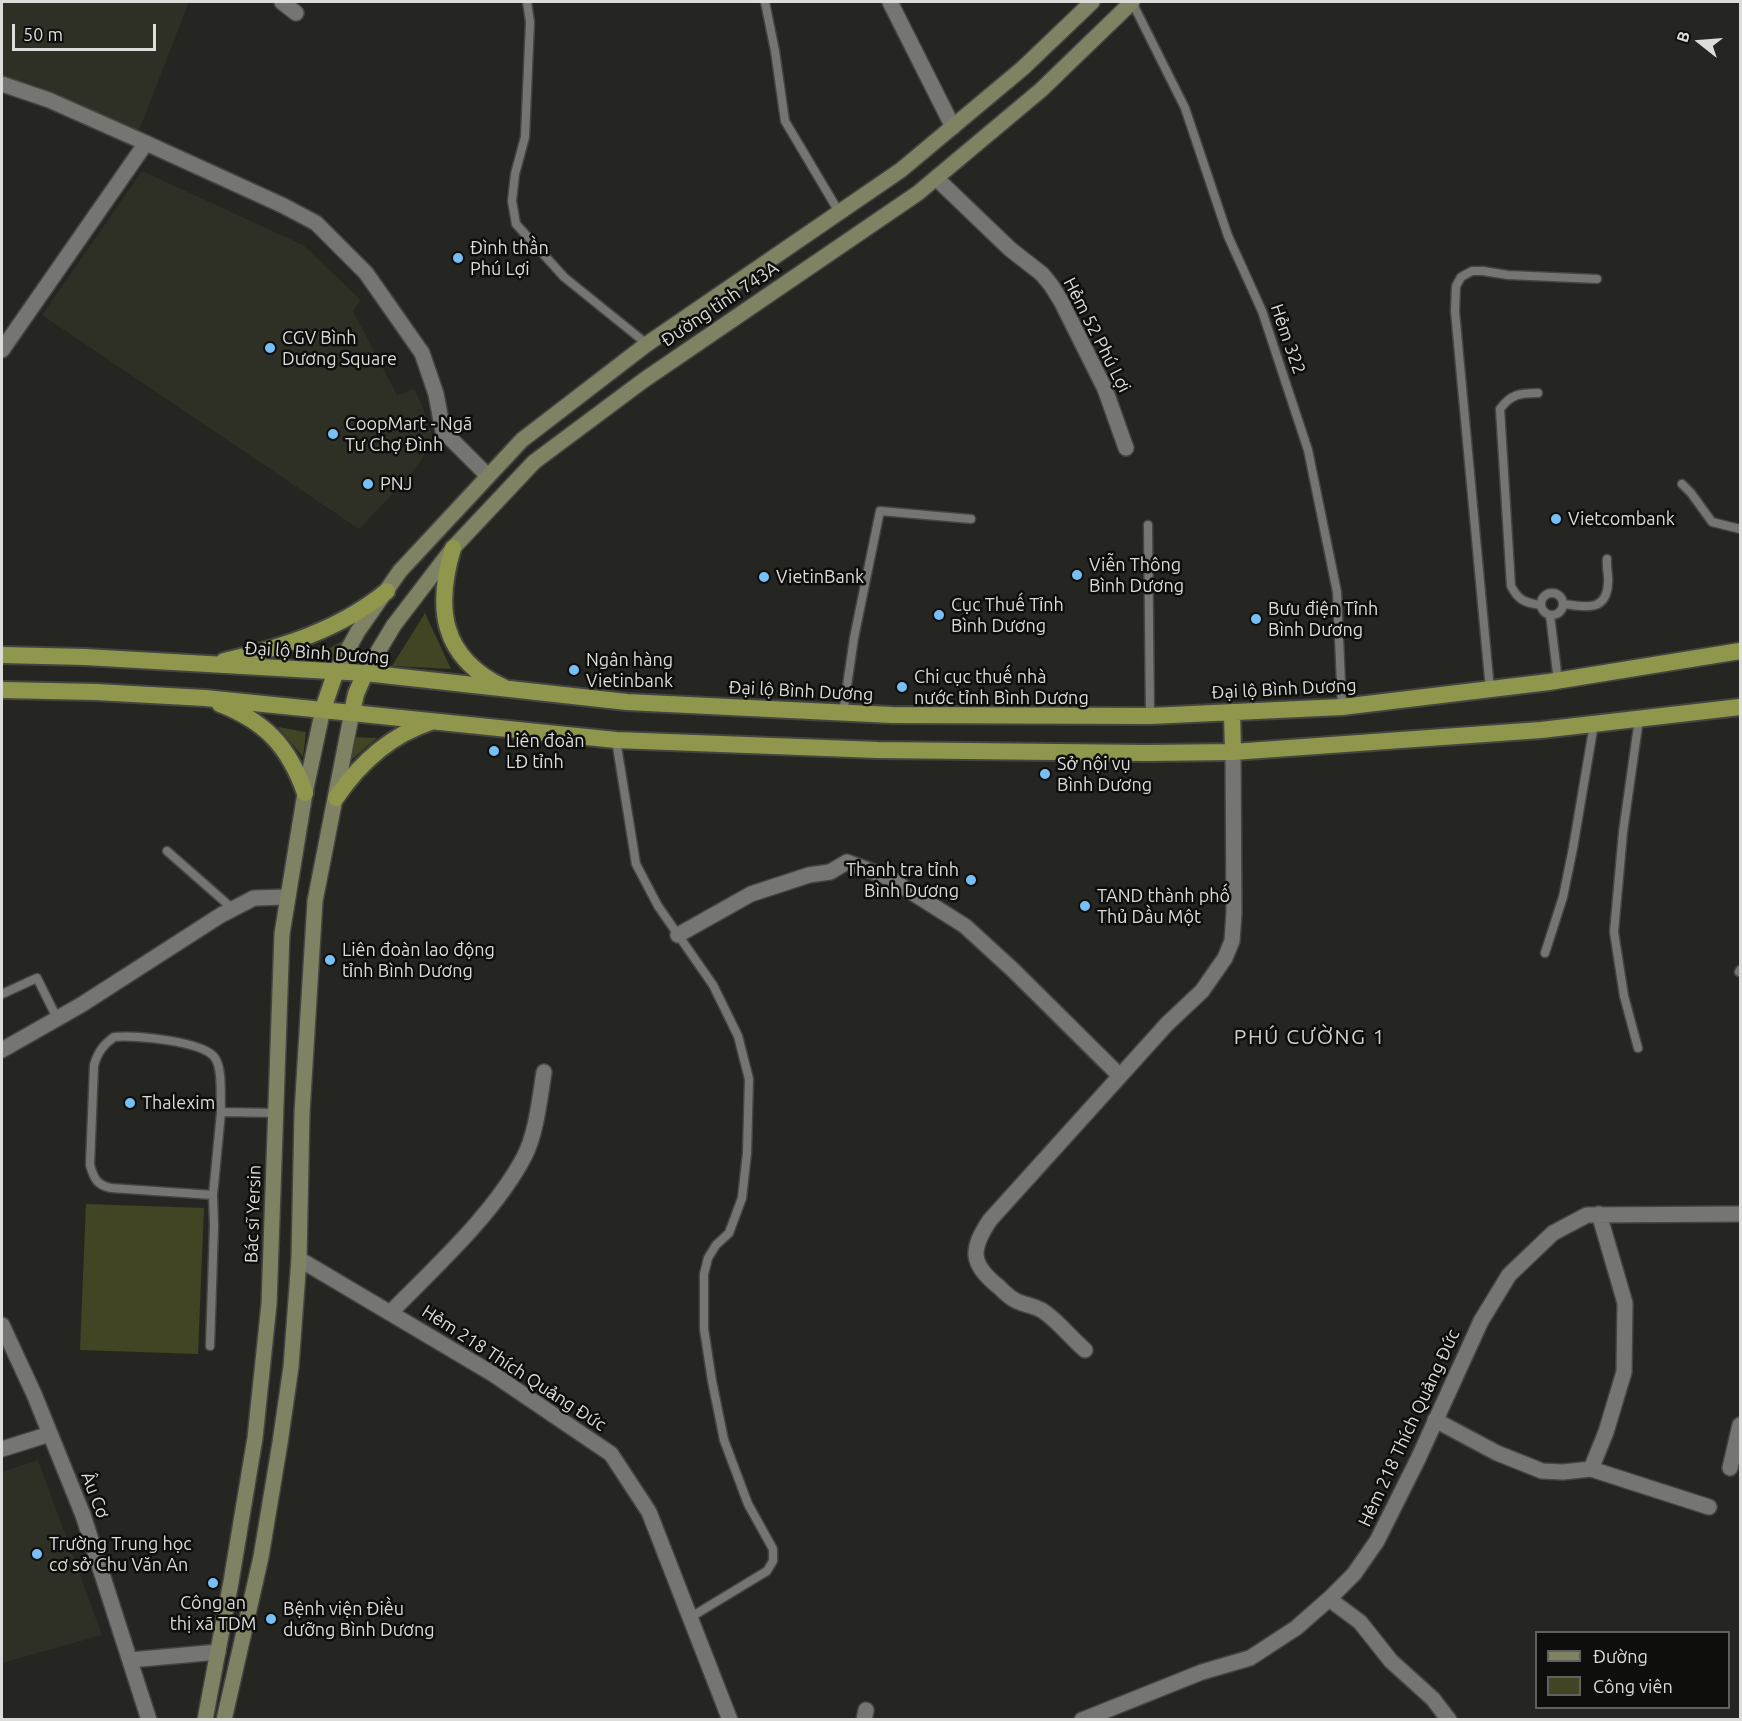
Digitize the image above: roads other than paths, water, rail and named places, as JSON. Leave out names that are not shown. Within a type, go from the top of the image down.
[{"type":"highway","points":[[453,548],[443,600],[448,631],[462,654],[472,665],[483,675],[510,690]]},
{"type":"highway","points":[[211,665],[290,644],[311,636],[351,617],[387,591]]},
{"type":"highway","name":"Đại lộ Bình Dương","points":[[2,655],[365,673],[627,702],[892,715],[1150,716],[1342,707],[1558,681],[1740,651]]},
{"type":"highway","points":[[323,709],[336,671]]},
{"type":"highway","points":[[352,712],[356,694],[365,673]]},
{"type":"highway","points":[[2,690],[205,698],[616,740],[878,750],[1233,752],[1542,730],[1740,706]]},
{"type":"highway","points":[[205,698],[241,714],[269,731],[290,758],[305,793]]},
{"type":"highway","points":[[1232,712],[1233,752]]},
{"type":"highway","points":[[336,798],[348,781],[373,755],[412,729],[436,720]]},
{"type":"main road","name":"Đường tỉnh 743A","points":[[336,671],[358,631],[399,571],[522,440],[628,358],[901,170],[1023,68],[1092,2]]},
{"type":"main road","name":"Đường tỉnh 743A","points":[[365,673],[394,625],[453,548],[534,462],[644,380],[918,193],[1041,90],[1132,2]]},
{"type":"main road","points":[[628,358],[644,380]]},
{"type":"main road","name":"Bác sĩ Yersin","points":[[205,1719],[255,1438],[269,1304],[282,934],[305,793],[323,709]]},
{"type":"main road","points":[[224,1719],[261,1557],[291,1367],[298,1259],[302,1113],[315,902],[352,712]]},
{"type":"main road","points":[[276,1113],[302,1113]]},
{"type":"main road","points":[[271,1252],[298,1259]]},
{"type":"main road","points":[[255,1438],[280,1443]]},
{"type":"main road","points":[[236,1553],[261,1557]]},
{"type":"street","points":[[282,2],[296,13]]},
{"type":"street","points":[[890,2],[952,127]]},
{"type":"street","points":[[2,84],[49,100],[284,206],[316,223],[366,273],[422,353],[436,393],[443,431],[487,475]]},
{"type":"street","points":[[2,350],[146,143]]},
{"type":"street","name":"Hẻm 52 Phú Lợi","points":[[936,178],[1011,249],[1042,274],[1051,285],[1061,300],[1105,389],[1126,448]]},
{"type":"street","points":[[1085,1350],[1045,1312],[1014,1300],[984,1276],[978,1266],[976,1254],[980,1235],[990,1220],[1167,1024],[1202,991],[1225,958],[1232,941],[1234,913],[1233,752]]},
{"type":"street","points":[[678,935],[751,894],[809,875],[830,873],[847,862],[889,878],[965,926],[1120,1076]]},
{"type":"street","points":[[2,1050],[233,909],[254,898],[288,897]]},
{"type":"street","points":[[390,1313],[473,1226],[502,1191],[525,1155],[539,1109],[544,1072]]},
{"type":"street","points":[[1591,1469],[1606,1432],[1624,1372],[1625,1303],[1599,1214]]},
{"type":"street","name":"Hẻm 218 Thích Quảng Đức","points":[[1082,1719],[1202,1672],[1251,1658],[1296,1628],[1354,1574],[1377,1541],[1481,1321],[1509,1275],[1553,1233],[1587,1215],[1740,1214]]},
{"type":"street","name":"Hẻm 218 Thích Quảng Đức","points":[[298,1259],[493,1374],[611,1454],[649,1512],[730,1719]]},
{"type":"street","name":"Âu Cơ","points":[[2,1324],[83,1515],[149,1719]]},
{"type":"street","points":[[1435,1420],[1497,1453],[1542,1471],[1563,1472],[1591,1469],[1708,1507]]},
{"type":"street","points":[[1730,1468],[1740,1425]]},
{"type":"street","points":[[2,1449],[50,1434]]},
{"type":"street","points":[[1329,1599],[1359,1622],[1391,1661],[1433,1699],[1449,1719]]},
{"type":"street","points":[[130,1660],[218,1652]]},
{"type":"lane","points":[[527,2],[530,22],[525,137],[514,174],[512,201],[516,224],[564,277],[648,344]]},
{"type":"lane","points":[[765,2],[785,121],[839,212]]},
{"type":"lane","name":"Hẻm 322","points":[[1132,2],[1185,108],[1228,236],[1262,311],[1308,450],[1337,592],[1342,707]]},
{"type":"lane","points":[[1490,690],[1455,311],[1456,286],[1461,277],[1472,271],[1597,279]]},
{"type":"lane","points":[[1538,393],[1520,393],[1508,398],[1500,409],[1511,586],[1515,595],[1526,603],[1541,605]]},
{"type":"lane","points":[[1682,484],[1712,522],[1740,529]]},
{"type":"lane","points":[[843,713],[854,638],[880,511],[971,519]]},
{"type":"lane","points":[[1148,525],[1150,716]]},
{"type":"lane","points":[[1564,604],[1558,614],[1550,615],[1542,611],[1542,599],[1552,593],[1557,594],[1564,604],[1585,607],[1598,605],[1603,600],[1609,583],[1607,559]]},
{"type":"lane","points":[[1550,615],[1558,681]]},
{"type":"lane","points":[[1638,1048],[1624,996],[1614,932],[1623,832],[1639,719]]},
{"type":"lane","points":[[1545,953],[1565,887],[1594,724]]},
{"type":"lane","points":[[616,740],[636,864],[658,906],[713,986],[738,1036],[749,1079],[747,1154],[742,1198],[729,1233],[716,1245],[708,1258],[704,1274],[704,1329],[724,1440],[748,1504],[773,1549],[774,1561],[767,1571],[691,1617]]},
{"type":"lane","points":[[167,851],[233,909]]},
{"type":"lane","points":[[2,994],[37,978],[57,1018]]},
{"type":"lane","points":[[210,1346],[213,1195],[221,1112],[219,1070],[216,1059],[208,1049],[194,1044],[114,1037],[104,1044],[97,1054],[94,1065],[90,1165],[93,1177],[101,1185],[111,1188],[213,1195]]},
{"type":"lane","points":[[221,1112],[276,1113]]},
{"type":"place","name":"Đình thần Phú Lợi","points":[[458,258]]},
{"type":"place","name":"CGV Bình Dương Square","points":[[270,348]]},
{"type":"place","name":"CoopMart - Ngã Tư Chợ Đình","points":[[333,434]]},
{"type":"place","name":"PNJ","points":[[368,484]]},
{"type":"place","name":"Vietcombank","points":[[1556,519]]},
{"type":"place","name":"Viễn Thông Bình Dương","points":[[1077,575]]},
{"type":"place","name":"VietinBank","points":[[764,577]]},
{"type":"place","name":"Cục Thuế Tỉnh Bình Dương","points":[[939,615]]},
{"type":"place","name":"Bưu điện Tỉnh Bình Dương","points":[[1256,619]]},
{"type":"place","name":"Ngân hàng Vietinbank","points":[[574,670]]},
{"type":"place","name":"Chi cục thuế nhà nước tỉnh Bình Dương","points":[[902,687]]},
{"type":"place","name":"Liên đoàn LĐ tỉnh","points":[[494,751]]},
{"type":"place","name":"Sở nội vụ Bình Dương","points":[[1045,774]]},
{"type":"place","name":"Thanh tra tỉnh Bình Dương","points":[[971,880]]},
{"type":"place","name":"TAND thành phố Thủ Dầu Một","points":[[1085,906]]},
{"type":"place","name":"Liên đoàn lao động tỉnh Bình Dương","points":[[330,960]]},
{"type":"place","name":"Thalexim","points":[[130,1103]]},
{"type":"place","name":"Trường Trung học cơ sở Chu Văn An","points":[[37,1554]]},
{"type":"place","name":"Công an thị xã TDM","points":[[213,1583]]},
{"type":"place","name":"Bệnh viện Điều dưỡng Bình Dương","points":[[271,1619]]},
{"type":"district","name":"PHÚ CƯỜNG 1","points":[[1310,1037]]}]
